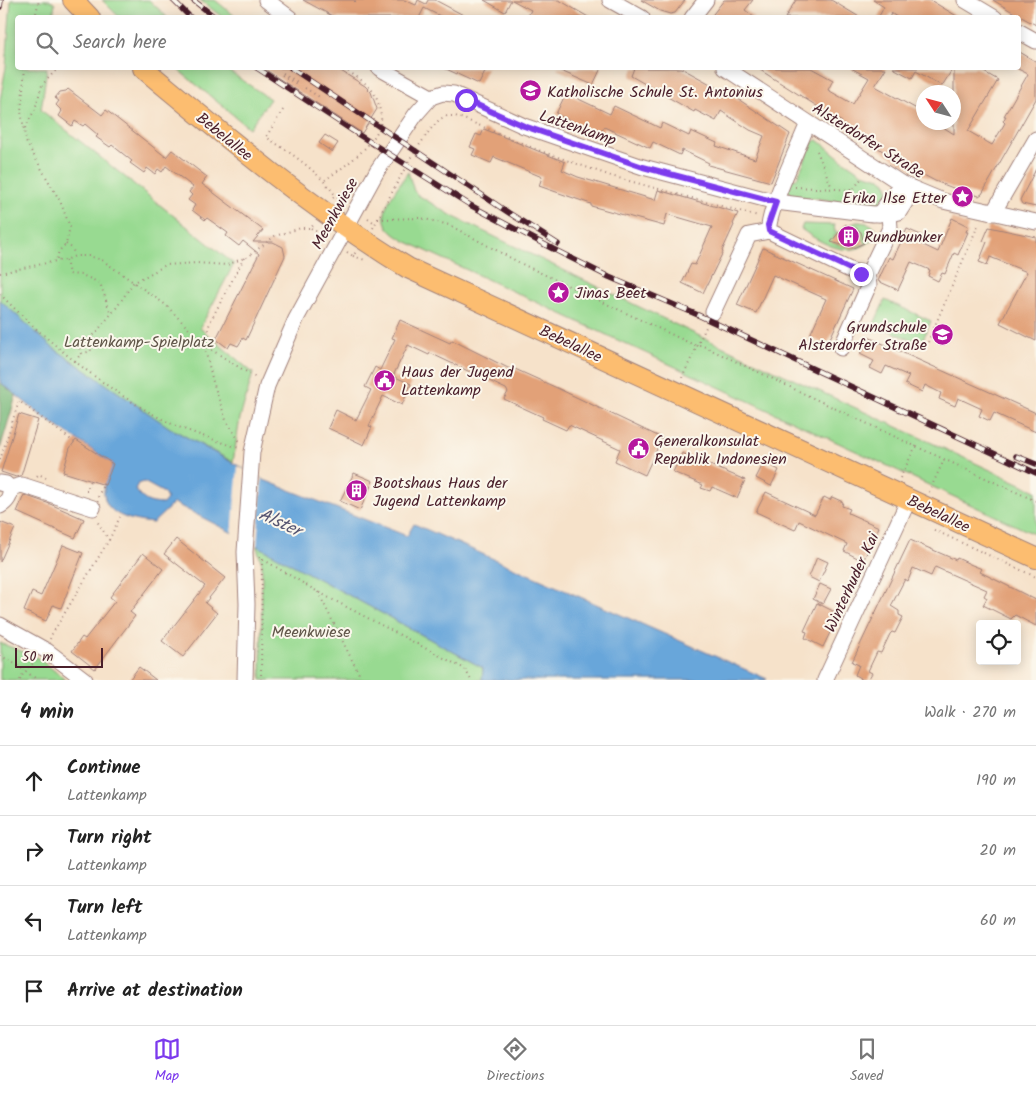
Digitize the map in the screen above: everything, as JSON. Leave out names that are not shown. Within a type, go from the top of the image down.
[{"type":"main road","points":[[74,0],[87,15]]},
{"type":"main road","name":"Bebelallee","points":[[145,70],[238,146],[330,203],[346,227],[408,268],[1036,558]]},
{"type":"street","points":[[266,0],[286,15]]},
{"type":"street","points":[[610,0],[637,15]]},
{"type":"street","points":[[694,15],[706,0]]},
{"type":"street","points":[[964,0],[990,15]]},
{"type":"street","points":[[1021,33],[1036,41]]},
{"type":"street","points":[[383,70],[431,97]]},
{"type":"street","name":"Alsterdorfer Straße","points":[[728,70],[907,187],[943,201],[1036,222]]},
{"type":"street","name":"Lattenkamp","points":[[431,97],[442,93],[454,94],[524,126],[643,167],[776,202],[841,211],[884,214]]},
{"type":"street","name":"Meenkwiese","points":[[245,680],[245,546],[251,473],[246,450],[267,386],[296,319],[377,171],[416,114],[431,97]]},
{"type":"street","points":[[710,319],[749,235],[769,225],[782,186],[808,123]]},
{"type":"street","points":[[988,212],[1036,139]]},
{"type":"street","points":[[841,348],[869,285],[867,274],[890,228],[884,214],[899,212],[907,187]]},
{"type":"street","points":[[769,225],[854,272],[867,274]]},
{"type":"street","points":[[5,486],[22,485],[93,508]]},
{"type":"street","points":[[0,506],[11,494],[5,486]]},
{"type":"street","name":"Winterhuder Kai","points":[[825,680],[909,499]]},
{"type":"street","points":[[0,625],[48,651],[85,680]]},
{"type":"path","points":[[36,15],[39,0]]},
{"type":"path","points":[[25,70],[21,111],[26,142],[60,201],[70,227],[66,244],[58,251],[56,261]]},
{"type":"path","points":[[24,128],[35,109],[42,85],[56,70]]},
{"type":"path","points":[[325,180],[363,149],[375,135],[382,120],[375,95],[361,80],[346,70]]},
{"type":"path","points":[[283,74],[299,84]]},
{"type":"path","points":[[305,88],[321,98]]},
{"type":"path","points":[[81,354],[78,343],[89,341],[133,283],[166,265],[196,263],[227,265],[244,258],[275,236],[301,228],[310,228],[330,203],[325,180],[266,137],[283,110]]},
{"type":"path","points":[[376,224],[411,157],[430,130],[440,119],[447,116],[455,116],[538,150],[611,176],[769,225]]},
{"type":"path","points":[[817,151],[833,189]]},
{"type":"path","points":[[782,186],[853,190],[861,179]]},
{"type":"path","points":[[928,342],[988,212]]},
{"type":"path","points":[[378,219],[421,218],[449,225],[524,265],[694,345],[701,345],[1036,501]]},
{"type":"path","points":[[66,244],[72,248],[75,256]]},
{"type":"path","points":[[0,274],[66,260],[75,256],[88,256],[102,260],[166,305],[204,345],[267,386]]},
{"type":"path","points":[[244,258],[210,322],[204,345],[213,382],[226,420],[246,450]]},
{"type":"path","points":[[66,260],[69,274],[82,275],[100,284],[111,314]]},
{"type":"path","points":[[0,294],[30,324],[75,361],[114,389],[174,424],[246,450]]},
{"type":"path","points":[[676,392],[710,319]]},
{"type":"path","points":[[75,361],[81,354],[91,351],[89,341]]},
{"type":"path","points":[[0,460],[20,401],[74,442]]},
{"type":"path","points":[[909,499],[916,446]]},
{"type":"path","points":[[909,499],[944,459]]},
{"type":"path","points":[[93,508],[92,514],[109,540]]},
{"type":"path","points":[[20,680],[25,670],[48,651],[52,634],[109,540],[120,517]]},
{"type":"path","points":[[933,529],[1036,577]]},
{"type":"path","points":[[245,546],[318,592],[465,669],[471,680]]},
{"type":"path","points":[[261,680],[262,558]]},
{"type":"path","points":[[318,592],[362,680]]},
{"type":"path","points":[[0,656],[25,670],[38,680]]},
{"type":"green space","name":"Lattenkamp-Spielplatz","points":[[11,0],[50,0],[55,4],[53,15],[15,15],[15,70],[47,70],[41,110],[234,264],[200,328],[253,373],[240,418],[233,462],[170,428],[52,347],[0,300],[0,100],[6,67]]},
{"type":"green space","points":[[102,0],[149,0],[165,15],[117,15]]},
{"type":"green space","points":[[200,0],[215,0],[234,15],[219,15]]},
{"type":"green space","points":[[178,70],[227,70],[270,99],[249,128]]},
{"type":"green space","points":[[818,140],[862,173],[880,178],[886,182],[889,192],[880,205],[876,202],[845,206],[835,201],[793,197],[787,189],[788,180],[797,178],[808,153],[807,148],[801,148],[808,143]]},
{"type":"green space","points":[[408,172],[414,191],[418,195],[454,217],[691,332],[1036,491],[1036,535],[405,241],[392,232],[385,218],[386,210],[393,194]]},
{"type":"green space","points":[[857,222],[864,222],[875,227],[878,233],[864,244],[866,243],[858,230],[847,226]]},
{"type":"green space","points":[[803,224],[834,225],[835,232],[839,233],[835,235],[833,243],[853,248],[861,244],[864,245],[850,249],[830,246],[801,229]]},
{"type":"green space","points":[[885,300],[931,321],[921,344],[874,324]]},
{"type":"green space","points":[[0,382],[16,396],[0,449]]},
{"type":"green space","name":"Meenkwiese","points":[[256,545],[483,668],[482,680],[261,680],[262,564]]},
{"type":"green space","points":[[0,643],[37,657],[66,680],[0,680]]},
{"type":"water","name":"Alster","points":[[0,300],[52,347],[170,428],[264,480],[407,536],[414,524],[767,679],[482,680],[483,668],[256,545],[174,503],[153,523],[137,521],[113,511],[105,498],[104,486],[113,464],[42,416],[0,382]],"holes":[[[144,482],[164,493],[167,499],[163,504],[158,504],[146,501],[135,489],[138,484]]]},
{"type":"pier","points":[[238,466],[262,479],[257,546],[232,534]]},
{"type":"building","points":[[303,0],[404,0],[416,5],[418,0],[426,4],[428,0],[435,0],[463,15],[438,15],[424,8],[420,15],[330,15]]},
{"type":"building","points":[[484,0],[511,0],[505,12]]},
{"type":"building","points":[[512,0],[559,0],[585,15],[528,15],[531,10]]},
{"type":"building","points":[[641,0],[685,0],[675,13],[670,14],[660,11]]},
{"type":"building","points":[[724,0],[753,0],[745,10],[751,15],[712,15]]},
{"type":"building","points":[[796,0],[831,0],[856,15],[787,15]]},
{"type":"building","points":[[873,0],[930,0],[955,15],[894,15],[891,13],[890,15],[880,15],[884,7]]},
{"type":"building","points":[[993,0],[1036,0],[1036,25],[1021,15]]},
{"type":"building","points":[[1021,53],[1036,60],[1036,99],[982,194],[979,196],[935,181],[899,162],[842,122],[760,70],[815,70],[833,80],[828,90],[853,104],[869,78],[855,70],[885,70],[875,86],[916,109],[916,130],[948,130],[954,134],[954,130],[961,130],[961,85],[954,85],[954,70],[980,70],[998,80],[968,131],[992,145],[1005,123],[1003,121],[1006,116],[1004,116],[1028,74],[1020,70]]},
{"type":"building","points":[[266,70],[339,70],[365,86],[371,92],[377,109],[362,133]]},
{"type":"building","points":[[448,70],[486,70],[479,84]]},
{"type":"building","points":[[559,70],[600,70],[593,85]]},
{"type":"building","points":[[633,70],[685,70],[738,99],[790,134],[771,182],[708,165],[709,163],[682,150],[680,155],[653,142],[650,148],[604,127],[600,134],[556,114],[566,93],[610,114],[614,106],[660,128],[662,123],[689,136],[691,131],[717,143],[716,146],[755,159],[764,136],[750,130],[721,111],[716,121],[695,110],[694,112],[631,76]]},
{"type":"building","points":[[897,70],[952,70],[943,85],[916,71],[912,78]]},
{"type":"building","points":[[68,89],[102,115],[106,110],[166,157],[172,150],[207,177],[202,184],[263,230],[253,242],[273,242],[283,247],[285,256],[246,340],[243,338],[238,346],[231,343],[228,348],[216,339],[259,254],[243,241],[239,246],[226,236],[228,233],[192,210],[195,205],[188,200],[192,195],[189,192],[193,187],[166,166],[162,172],[158,169],[155,174],[147,168],[144,173],[130,163],[132,161],[112,145],[110,147],[96,137],[98,135],[85,124],[83,126],[75,121],[72,126],[59,116],[62,111],[56,105],[59,101],[55,98],[60,92]]},
{"type":"building","points":[[484,129],[565,162],[562,170],[578,177],[655,200],[658,190],[738,213],[723,252],[703,293],[682,283],[691,264],[695,265],[712,227],[667,214],[664,226],[591,206],[591,204],[539,186],[542,177],[494,157],[491,163],[472,155],[475,149],[470,147],[476,134],[481,136]]},
{"type":"building","points":[[325,135],[338,143],[332,152],[319,143]]},
{"type":"building","points":[[1036,169],[1036,207],[1022,204],[1020,200]]},
{"type":"building","points":[[952,218],[968,226],[966,232],[968,232],[958,255],[954,253],[945,274],[942,273],[938,281],[928,276],[930,270],[911,262],[898,290],[878,281],[889,257],[893,259],[907,229],[923,236],[919,243],[938,252]]},
{"type":"building","name":"Rundbunker","points":[[846,224],[849,228],[856,228],[861,232],[864,243],[853,248],[831,242]]},
{"type":"building","points":[[989,227],[1036,237],[1036,341],[1000,323],[1027,272],[990,257],[987,265],[979,262],[987,242],[983,241]]},
{"type":"building","points":[[763,248],[853,289],[827,345],[809,337],[826,299],[773,275],[756,313],[737,305]]},
{"type":"building","points":[[400,320],[450,343],[452,340],[514,371],[515,369],[557,388],[662,438],[645,475],[615,461],[620,449],[569,425],[566,430],[542,419],[543,417],[504,399],[508,392],[506,389],[430,353],[429,355],[408,345],[393,376],[411,384],[402,405],[383,396],[369,426],[372,427],[364,445],[328,428],[336,410],[356,420],[371,390],[365,387],[375,367],[380,370],[395,339],[392,338]]},
{"type":"building","points":[[868,337],[1036,413],[1036,432],[994,413],[990,421],[979,416],[982,409],[958,398],[955,406],[939,399],[941,393],[925,385],[922,392],[905,384],[909,376],[886,366],[882,374],[870,368],[874,361],[860,354]]},
{"type":"building","points":[[19,414],[38,420],[21,476],[16,477],[1,472]]},
{"type":"building","points":[[76,440],[113,464],[105,485],[63,472],[70,448]]},
{"type":"building","points":[[682,453],[745,480],[737,498],[712,487],[710,491],[701,488],[703,485],[673,472]]},
{"type":"building","points":[[764,462],[779,470],[771,486],[756,478]]},
{"type":"building","name":"Bootshaus Haus der Jugend Lattenkamp","points":[[354,473],[373,481],[360,510],[340,501]]},
{"type":"building","points":[[766,492],[815,515],[824,497],[830,500],[832,497],[843,502],[842,506],[850,509],[848,513],[879,527],[863,561],[844,551],[847,544],[799,521],[795,530],[756,512]]},
{"type":"building","points":[[24,495],[84,519],[75,538],[17,512]]},
{"type":"building","points":[[0,522],[15,528],[0,562]]},
{"type":"building","points":[[176,539],[225,578],[205,603],[217,613],[183,657],[162,641],[205,586],[164,554]]},
{"type":"building","points":[[910,540],[982,569],[980,572],[1036,600],[1036,626],[1015,615],[1011,619],[983,605],[987,598],[984,596],[987,590],[935,567],[931,576],[913,568],[908,581],[905,579],[891,606],[899,611],[899,615],[903,617],[895,633],[892,632],[890,634],[881,653],[877,652],[868,671],[872,673],[868,680],[863,680],[855,675],[859,665],[852,662]]},
{"type":"building","points":[[63,545],[83,553],[61,608],[53,605],[46,621],[24,611],[32,592],[41,596]]},
{"type":"building","points":[[143,553],[163,569],[130,612],[135,616],[95,669],[72,651],[82,637],[85,639],[115,601],[110,597]]},
{"type":"building","points":[[817,557],[828,562],[819,582],[809,577]]},
{"type":"building","points":[[820,584],[831,589],[823,604],[813,599]]},
{"type":"building","points":[[817,603],[839,614],[823,647],[805,638],[807,632],[804,631]]},
{"type":"building","points":[[139,667],[156,680],[129,680]]},
{"type":"railway","points":[[0,7],[1,0]]},
{"type":"railway","points":[[173,0],[188,15]]},
{"type":"railway","points":[[193,0],[212,15]]},
{"type":"railway","points":[[260,70],[470,205],[553,249],[609,277],[698,315],[1036,473]]},
{"type":"railway","points":[[294,70],[558,244]]},
{"type":"railway","points":[[1016,456],[1036,464]]},
{"type":"place","name":"Katholische Schule St. Antonius","points":[[531,91]]},
{"type":"place","name":"Erika Ilse Etter","points":[[962,197]]},
{"type":"place","name":"Rundbunker","points":[[848,236]]},
{"type":"place","name":"Jinas Beet","points":[[559,292]]},
{"type":"place","name":"Grundschule Alsterdorfer Straße","points":[[943,335]]},
{"type":"place","name":"Haus der Jugend Lattenkamp","points":[[385,380]]},
{"type":"place","name":"Generalkonsulat Republik Indonesien","points":[[638,449]]},
{"type":"place","name":"Bootshaus Haus der Jugend Lattenkamp","points":[[357,491]]},
{"type":"route","points":[[466,100],[524,126],[643,167],[776,202],[768,225],[769,231],[861,274]]}]
